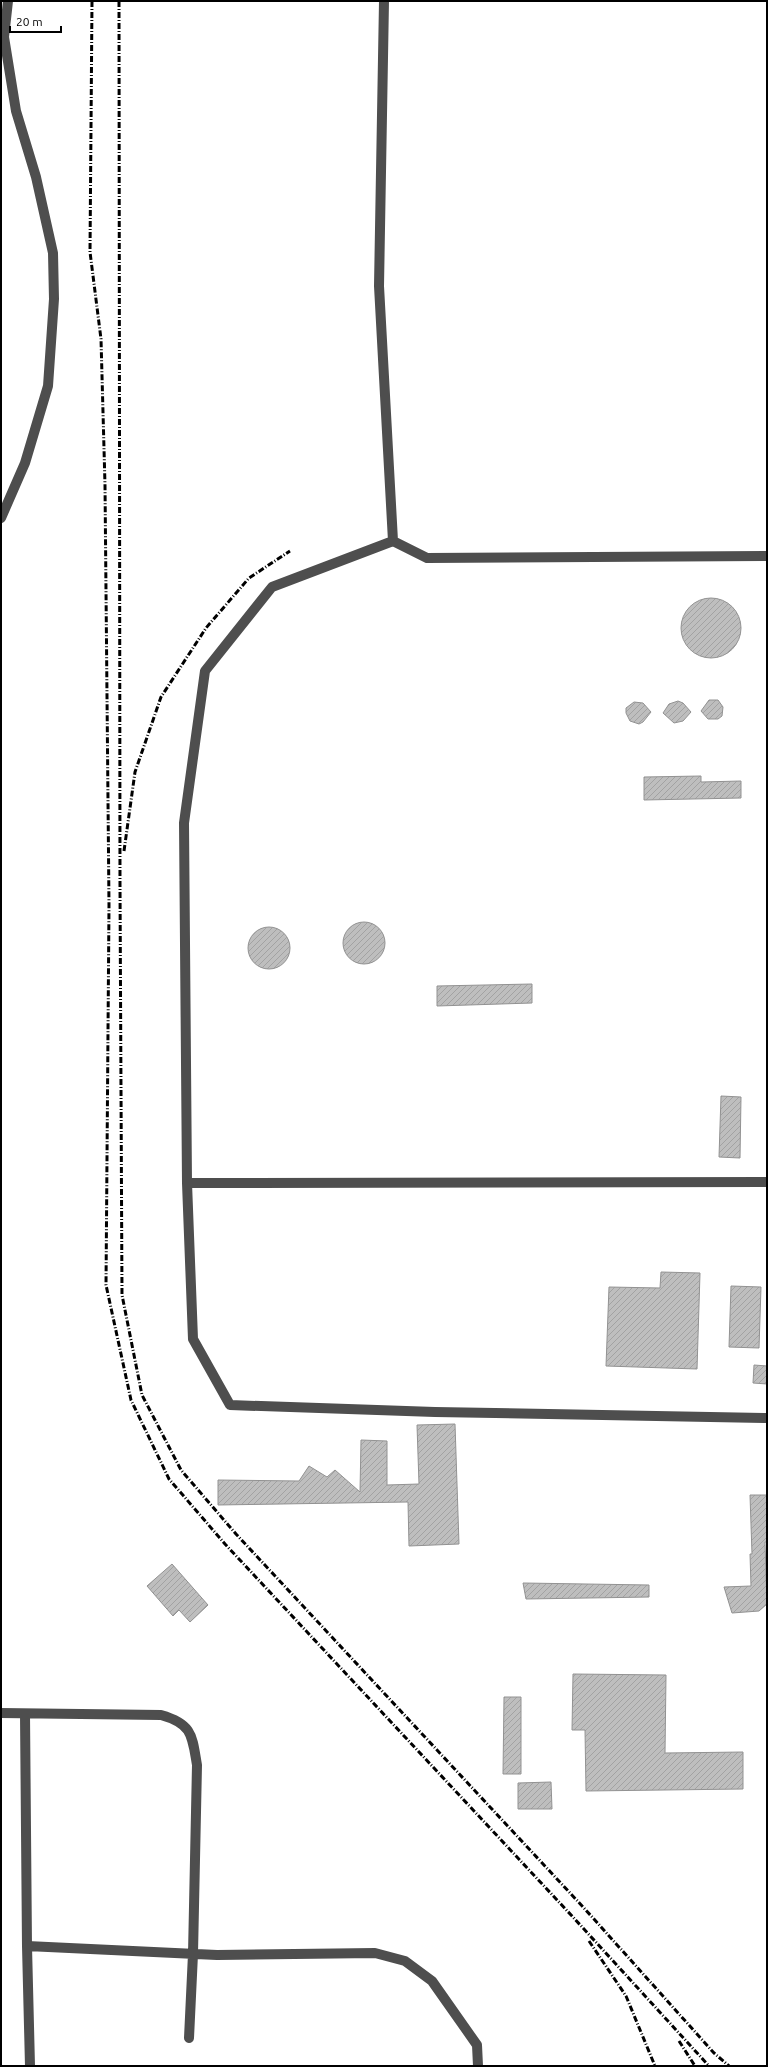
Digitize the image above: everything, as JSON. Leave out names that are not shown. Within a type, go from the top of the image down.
[{"type":"street","points":[[1,518],[25,463],[48,386],[54,299],[53,253],[36,178],[16,111],[4,37],[8,1]]},
{"type":"street","points":[[384,1],[379,286],[393,541]]},
{"type":"street","points":[[767,556],[427,558],[393,541],[272,587],[204,671],[184,823],[187,1183],[193,1339],[230,1405],[435,1412],[767,1418]]},
{"type":"street","points":[[187,1183],[767,1182]]},
{"type":"street","points":[[1,1713],[161,1715],[177,1720],[192,1734],[197,1765],[193,1954],[189,2038]]},
{"type":"street","points":[[25,1714],[27,1946],[30,2066]]},
{"type":"street","points":[[27,1946],[193,1954],[375,1953],[405,1961],[432,1981],[478,2045],[478,2066]]},
{"type":"building","points":[[705,598],[717,598],[728,603],[736,611],[741,622],[739,640],[728,653],[717,658],[705,658],[694,653],[686,645],[681,634],[681,622],[686,611],[694,603]]},
{"type":"building","points":[[709,700],[718,700],[723,707],[722,716],[718,719],[708,719],[701,711]]},
{"type":"building","points":[[678,701],[683,703],[691,712],[683,721],[674,723],[663,713],[669,704]]},
{"type":"building","points":[[634,702],[643,703],[651,712],[643,722],[639,724],[630,721],[626,713],[626,708]]},
{"type":"building","points":[[701,776],[701,782],[741,781],[741,798],[644,800],[644,777]]},
{"type":"building","points":[[360,922],[368,922],[376,925],[382,931],[385,943],[382,955],[376,961],[368,964],[360,964],[352,961],[346,955],[343,947],[343,939],[346,931],[352,925]]},
{"type":"building","points":[[265,927],[273,927],[281,930],[287,936],[290,948],[287,960],[281,966],[273,969],[265,969],[257,966],[251,960],[248,952],[248,944],[251,936],[257,930]]},
{"type":"building","points":[[532,984],[532,1003],[437,1006],[437,986]]},
{"type":"building","points":[[721,1096],[741,1097],[740,1158],[719,1157]]},
{"type":"building","points":[[661,1272],[700,1273],[697,1369],[606,1366],[609,1287],[660,1288]]},
{"type":"building","points":[[731,1286],[761,1287],[759,1348],[729,1347]]},
{"type":"building","points":[[754,1365],[767,1366],[767,1384],[753,1383]]},
{"type":"building","points":[[455,1424],[459,1544],[409,1546],[408,1502],[218,1505],[218,1480],[299,1481],[309,1466],[327,1477],[335,1470],[360,1492],[361,1440],[387,1441],[387,1485],[419,1484],[417,1425]]},
{"type":"building","points":[[750,1495],[767,1495],[767,1542],[765,1542],[767,1604],[759,1611],[732,1613],[724,1587],[751,1586],[750,1554],[752,1554]]},
{"type":"building","points":[[172,1564],[208,1605],[190,1622],[179,1610],[173,1616],[147,1586]]},
{"type":"building","points":[[523,1583],[649,1585],[649,1597],[526,1599]]},
{"type":"building","points":[[573,1674],[666,1675],[665,1753],[743,1752],[743,1789],[586,1791],[585,1730],[572,1730]]},
{"type":"building","points":[[504,1697],[521,1697],[521,1774],[503,1774]]},
{"type":"building","points":[[551,1782],[552,1809],[518,1809],[518,1783]]},
{"type":"railway","points":[[92,1],[90,252],[101,339],[105,485],[109,905],[106,1285],[131,1400],[169,1479],[225,1544],[572,1916],[709,2066]]},
{"type":"railway","points":[[119,1],[122,1295],[142,1395],[181,1470],[236,1534],[584,1908],[714,2053],[729,2066]]},
{"type":"railway","points":[[124,851],[135,772],[161,697],[206,628],[249,578],[290,551]]},
{"type":"railway","points":[[589,1941],[626,1996],[655,2066]]},
{"type":"railway","points":[[679,2041],[695,2066]]}]
